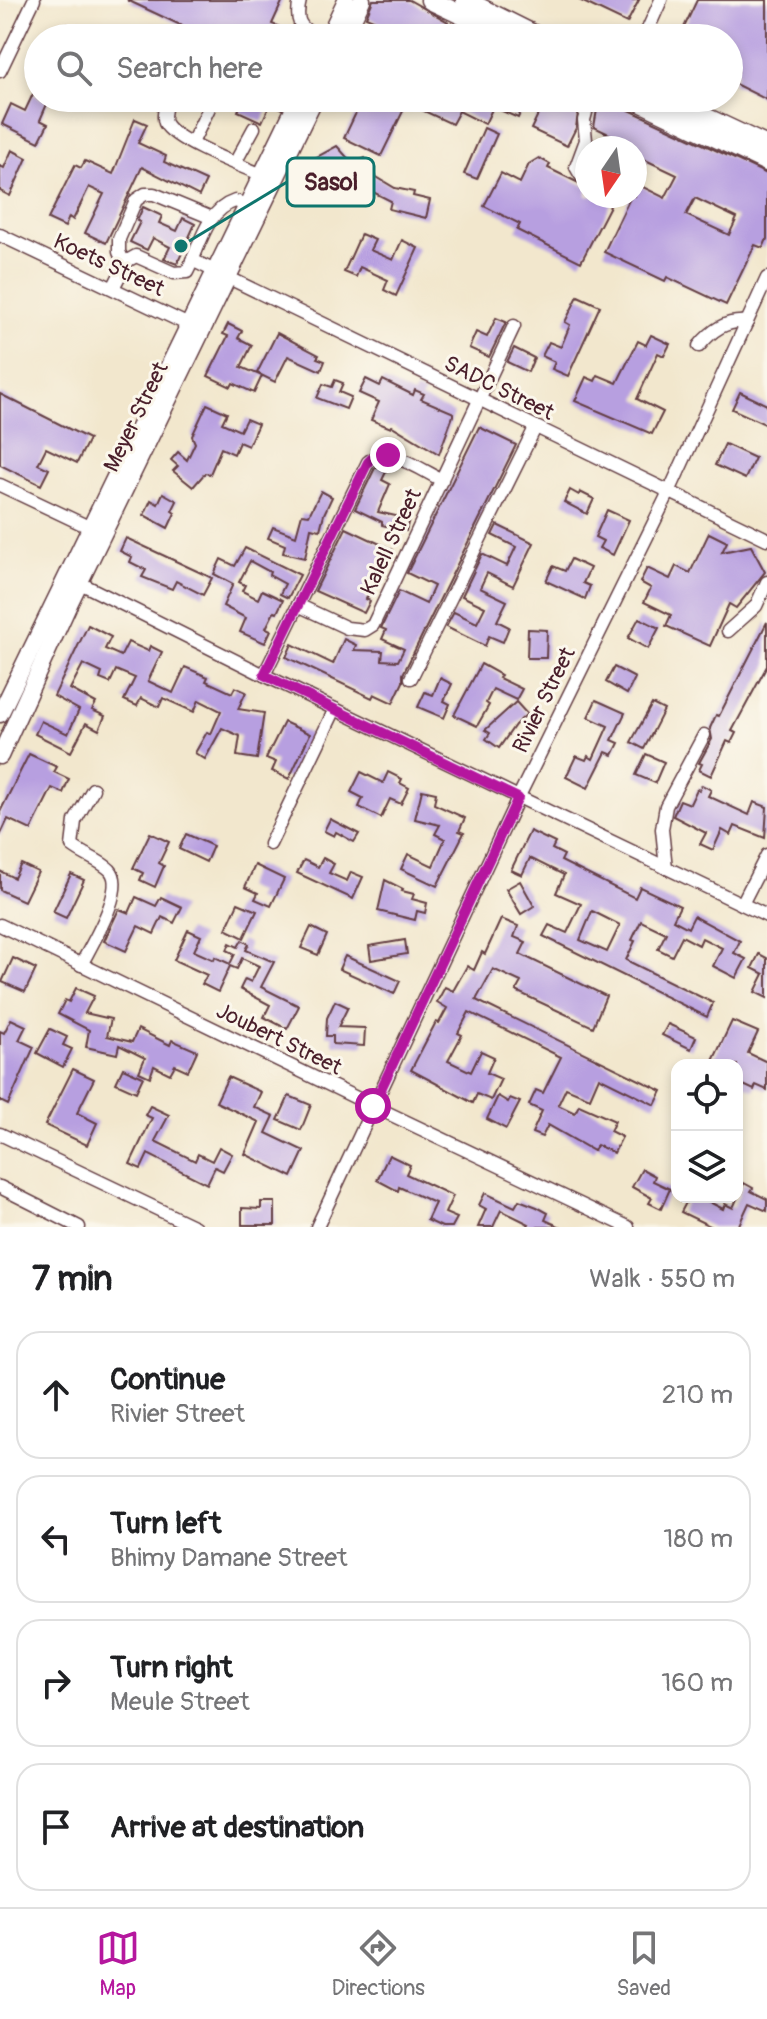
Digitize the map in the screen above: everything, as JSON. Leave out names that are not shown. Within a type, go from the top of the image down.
[{"type":"highway","points":[[430,0],[467,9],[505,24]]},
{"type":"highway","points":[[467,9],[489,24]]},
{"type":"highway","points":[[662,112],[767,162]]},
{"type":"highway","points":[[695,112],[767,146]]},
{"type":"main road","points":[[335,24],[346,0]]},
{"type":"main road","points":[[351,24],[362,0]]},
{"type":"main road","name":"Meyer Street","points":[[0,756],[80,583],[96,531],[269,178],[298,112]]},
{"type":"main road","points":[[221,275],[247,205],[269,178]]},
{"type":"main road","points":[[0,714],[5,689],[96,531]]},
{"type":"street","points":[[0,71],[34,0]]},
{"type":"street","points":[[299,24],[300,0]]},
{"type":"street","points":[[650,24],[661,0]]},
{"type":"street","points":[[166,112],[164,121],[169,128],[192,143],[269,178]]},
{"type":"street","points":[[192,143],[207,112]]},
{"type":"street","points":[[586,112],[586,136]]},
{"type":"street","points":[[235,163],[254,128]]},
{"type":"street","points":[[125,265],[119,252],[119,239],[136,200],[145,194],[154,194],[212,218]]},
{"type":"street","points":[[113,288],[133,257],[180,274],[187,272],[218,209],[231,202],[247,205]]},
{"type":"street","name":"Koets Street","points":[[0,235],[195,327]]},
{"type":"street","name":"SADC Street","points":[[192,260],[767,539]]},
{"type":"street","name":"Rivier Street","points":[[317,1227],[518,798],[669,492],[767,278]]},
{"type":"street","points":[[699,346],[722,325],[747,322]]},
{"type":"street","name":"Kalell Street","points":[[298,605],[347,628],[365,630],[373,625],[514,326]]},
{"type":"street","points":[[411,678],[535,428]]},
{"type":"street","points":[[264,675],[368,462],[373,457],[388,455],[442,480]]},
{"type":"street","points":[[0,485],[96,531]]},
{"type":"street","points":[[728,631],[756,606],[767,582]]},
{"type":"street","points":[[80,583],[264,675],[767,916]]},
{"type":"street","points":[[5,689],[27,699]]},
{"type":"street","points":[[270,844],[335,709]]},
{"type":"street","points":[[666,868],[662,829],[666,806],[704,735]]},
{"type":"street","points":[[81,965],[113,899],[116,883],[112,872],[72,846],[75,821],[93,789]]},
{"type":"street","points":[[742,904],[767,855]]},
{"type":"street","name":"Joubert Street","points":[[0,925],[628,1227]]},
{"type":"street","points":[[0,939],[17,933]]},
{"type":"street","points":[[0,1134],[195,1227]]},
{"type":"street","points":[[0,1187],[79,1227]]},
{"type":"building","points":[[127,0],[283,0],[272,24],[178,24]]},
{"type":"building","points":[[373,0],[409,0],[448,22],[383,24],[366,17]]},
{"type":"building","points":[[579,0],[639,0],[627,23]]},
{"type":"building","points":[[697,0],[767,0],[767,100],[743,88],[743,24],[686,24]]},
{"type":"building","points":[[11,104],[24,112],[44,112],[40,120],[48,124],[39,142],[2,124]]},
{"type":"building","points":[[240,112],[267,112],[262,122]]},
{"type":"building","points":[[356,112],[403,112],[381,156],[344,138]]},
{"type":"building","points":[[426,112],[458,112],[452,124]]},
{"type":"building","points":[[461,112],[491,112],[485,124]]},
{"type":"building","points":[[504,112],[521,112],[518,118]]},
{"type":"building","points":[[539,112],[578,112],[576,128],[567,146],[531,129]]},
{"type":"building","points":[[597,112],[633,112],[767,174],[767,239],[763,248],[755,245],[726,305],[604,252],[625,208],[647,208],[647,189],[665,198],[677,175],[647,161],[647,136],[611,136],[594,127]],"holes":[[[695,198],[737,218],[729,235],[686,215]]]},
{"type":"building","points":[[135,119],[147,124],[138,143],[166,156],[164,162],[206,181],[199,196],[142,167],[106,243],[85,233],[104,194],[89,187],[73,220],[69,217],[65,227],[48,219],[75,165],[81,168],[85,161],[113,174]]},
{"type":"building","points":[[484,128],[497,134],[477,179],[464,174]]},
{"type":"building","points":[[337,146],[353,164],[365,158],[375,176],[395,188],[414,192],[413,196],[430,200],[426,218],[389,209],[391,201],[365,188],[362,196],[342,186],[322,182],[320,199],[310,198],[313,159]]},
{"type":"building","points":[[12,150],[27,158],[10,196],[0,191],[0,166],[4,168]]},
{"type":"building","points":[[539,158],[550,164],[548,168],[575,181],[575,208],[609,208],[581,262],[517,230],[520,224],[484,206],[501,173],[520,183],[529,164]]},
{"type":"building","points":[[143,207],[162,216],[159,223],[177,231],[183,218],[195,224],[177,264],[164,259],[170,247],[153,238],[147,250],[130,242],[140,222],[137,221]]},
{"type":"building","points":[[361,234],[375,240],[370,250],[393,260],[402,240],[418,248],[396,296],[384,290],[388,280],[360,267],[356,277],[344,272]]},
{"type":"building","points":[[578,296],[600,306],[568,376],[552,369],[555,362],[542,356],[549,342],[561,347],[570,325],[565,322]]},
{"type":"building","points":[[496,318],[506,322],[489,357],[469,348],[476,332],[487,337]]},
{"type":"building","points":[[228,324],[242,331],[238,338],[252,345],[241,367],[262,376],[254,393],[208,376],[228,336],[223,334]]},
{"type":"building","points":[[277,333],[319,355],[317,358],[325,361],[321,371],[288,356],[275,382],[257,373]]},
{"type":"building","points":[[651,335],[670,344],[664,356],[658,353],[637,399],[663,412],[652,434],[575,401],[586,377],[595,381],[598,375],[617,383],[638,341],[646,345]]},
{"type":"building","points":[[514,348],[534,358],[528,372],[507,362]]},
{"type":"building","points":[[366,379],[380,386],[383,380],[413,395],[415,390],[424,394],[421,399],[454,413],[439,454],[392,426],[371,420],[379,402],[359,393]]},
{"type":"building","points":[[335,380],[343,383],[339,392],[351,397],[346,409],[317,398],[323,384],[332,387]]},
{"type":"building","points":[[740,392],[767,405],[767,425],[732,409]]},
{"type":"building","points":[[0,394],[89,439],[77,463],[46,448],[38,464],[49,469],[41,485],[0,465]]},
{"type":"building","points":[[207,404],[227,413],[222,423],[240,431],[246,419],[258,424],[248,446],[239,442],[234,454],[221,448],[210,474],[205,473],[193,487],[173,471],[178,466],[171,460],[178,452],[187,460],[195,443],[192,436]]},
{"type":"building","points":[[479,427],[516,445],[403,674],[403,682],[393,703],[374,694],[372,698],[286,657],[292,644],[333,664],[344,639],[356,645],[354,650],[383,651],[382,660],[398,661],[404,649],[382,639],[386,630],[381,628],[399,591],[426,604],[434,586],[407,573]]},
{"type":"building","points":[[725,444],[755,458],[745,479],[715,465]]},
{"type":"building","points":[[389,466],[382,480],[390,484],[378,512],[409,519],[406,531],[382,525],[382,522],[355,509],[375,468]]},
{"type":"building","points":[[570,490],[594,499],[587,514],[564,502]]},
{"type":"building","points":[[321,491],[332,497],[320,530],[311,528],[305,558],[283,553],[285,545],[268,538],[273,527],[296,536],[302,514],[309,515]]},
{"type":"building","points":[[163,493],[177,501],[168,528],[144,515],[151,500],[158,504]]},
{"type":"building","points":[[607,510],[629,520],[613,555],[599,548],[603,541],[595,537]]},
{"type":"building","points":[[497,525],[534,543],[513,586],[487,573],[480,588],[507,601],[497,621],[509,627],[503,642],[489,636],[485,646],[446,627],[454,612],[477,623],[485,607],[462,596],[482,554],[507,566],[516,547],[492,535]]},
{"type":"building","points":[[346,528],[393,550],[388,561],[384,559],[366,599],[370,601],[364,613],[315,591]]},
{"type":"building","points":[[709,533],[727,542],[722,552],[751,546],[765,572],[736,608],[729,604],[710,646],[666,626],[671,615],[644,602],[651,588],[640,582],[647,568],[670,579],[676,566],[690,573]]},
{"type":"building","points":[[126,538],[212,578],[203,595],[176,581],[172,589],[142,577],[146,570],[130,562],[132,557],[120,551]]},
{"type":"building","points":[[245,548],[300,575],[288,598],[280,594],[285,584],[250,561],[239,582],[245,585],[242,591],[258,599],[262,590],[283,600],[266,628],[271,630],[265,643],[240,632],[246,618],[223,606],[233,584],[214,574],[221,559],[235,566]]},
{"type":"building","points":[[571,559],[590,568],[583,583],[590,586],[585,599],[546,581],[553,566],[565,571]]},
{"type":"building","points":[[639,618],[659,628],[648,649],[628,638]]},
{"type":"building","points":[[767,622],[767,666],[732,731],[736,733],[731,743],[727,741],[711,776],[699,770],[702,764],[699,763],[712,739],[710,728]]},
{"type":"building","points":[[88,625],[111,637],[105,649],[121,656],[128,642],[148,651],[150,646],[162,652],[148,681],[173,693],[185,667],[232,693],[235,687],[246,692],[238,709],[264,713],[257,759],[237,756],[240,736],[222,728],[205,759],[195,753],[207,732],[211,734],[221,711],[199,700],[194,712],[163,698],[159,707],[141,698],[137,706],[124,700],[135,678],[116,670],[110,683],[100,679],[102,673],[83,664],[70,689],[96,703],[92,710],[105,716],[99,730],[86,723],[71,752],[35,734],[41,721],[68,734],[79,710],[54,696]]},
{"type":"building","points":[[528,629],[547,630],[546,658],[527,658]]},
{"type":"building","points":[[481,664],[501,675],[499,678],[522,689],[516,700],[493,689],[486,703],[489,705],[477,726],[454,715]]},
{"type":"building","points":[[614,667],[635,678],[627,694],[606,682]]},
{"type":"building","points":[[440,678],[452,684],[444,701],[450,704],[444,718],[418,707],[425,692],[433,695]]},
{"type":"building","points":[[596,700],[625,713],[612,740],[619,743],[613,755],[606,752],[588,788],[566,777],[576,756],[593,759],[608,726],[588,717]]},
{"type":"building","points":[[516,702],[527,714],[499,748],[486,739],[490,733],[485,730]]},
{"type":"building","points":[[652,704],[664,710],[644,749],[631,742]]},
{"type":"building","points":[[284,722],[310,734],[289,779],[272,771],[276,762],[266,758]]},
{"type":"building","points":[[29,754],[57,767],[54,772],[69,779],[63,793],[52,788],[31,830],[8,819],[0,836],[0,812]]},
{"type":"building","points":[[646,754],[664,762],[655,783],[636,775]]},
{"type":"building","points":[[361,772],[383,783],[388,772],[402,779],[400,783],[409,788],[401,804],[390,799],[381,818],[359,807],[363,798],[351,792]]},
{"type":"building","points":[[702,785],[711,790],[708,796],[749,815],[754,802],[767,807],[765,838],[735,826],[731,835],[722,830],[713,850],[700,844],[706,833],[673,816],[680,800],[690,804]]},
{"type":"building","points":[[422,790],[436,793],[434,804],[465,818],[459,831],[464,833],[437,886],[401,869],[408,854],[433,866],[445,839],[435,834],[440,825],[415,819]]},
{"type":"building","points":[[330,819],[359,834],[354,842],[336,832],[334,836],[324,831]]},
{"type":"building","points":[[530,831],[555,843],[552,849],[564,855],[561,861],[635,898],[640,887],[680,906],[673,920],[688,928],[694,916],[740,941],[734,953],[746,959],[736,978],[713,966],[722,948],[702,938],[699,945],[682,936],[672,956],[658,949],[666,933],[641,921],[626,960],[713,1003],[707,1017],[543,936],[549,925],[567,933],[581,904],[556,893],[564,875],[530,858],[522,875],[511,870]],"holes":[[[592,911],[620,925],[607,952],[580,940]]]},
{"type":"building","points":[[150,833],[169,842],[159,863],[164,866],[155,887],[140,880],[143,873],[133,868]]},
{"type":"building","points":[[186,834],[213,846],[206,862],[179,849]]},
{"type":"building","points":[[323,858],[334,864],[329,873],[347,881],[351,872],[363,877],[353,899],[297,873],[304,860],[318,867]]},
{"type":"building","points":[[21,864],[38,872],[24,901],[0,890],[0,871],[14,878]]},
{"type":"building","points":[[255,865],[284,879],[271,906],[255,899],[258,893],[245,887]]},
{"type":"building","points":[[71,874],[84,880],[66,918],[53,912]]},
{"type":"building","points":[[385,880],[402,891],[414,894],[412,899],[427,903],[425,913],[417,911],[415,920],[378,911]]},
{"type":"building","points":[[520,881],[534,906],[521,914],[506,889]]},
{"type":"building","points":[[136,897],[156,906],[161,897],[182,907],[174,923],[162,917],[154,934],[138,926],[126,951],[104,941],[119,909],[129,913]]},
{"type":"building","points":[[238,903],[257,911],[244,938],[226,929]]},
{"type":"building","points":[[501,919],[518,926],[514,937],[526,942],[520,954],[606,996],[593,1027],[516,991],[521,982],[493,969],[476,1000],[662,1091],[655,1105],[599,1077],[590,1098],[566,1088],[558,1105],[575,1113],[579,1105],[615,1121],[610,1131],[622,1137],[614,1153],[597,1145],[594,1151],[548,1125],[542,1137],[532,1133],[542,1111],[529,1105],[536,1090],[543,1093],[561,1057],[469,1012],[458,1033],[462,1035],[448,1061],[471,1072],[481,1051],[494,1057],[487,1073],[501,1079],[491,1100],[477,1094],[473,1103],[411,1070],[436,1022],[439,1023],[447,1008],[437,1002],[445,987],[453,991],[467,966],[474,970]]},
{"type":"building","points":[[311,927],[327,935],[318,955],[301,948]]},
{"type":"building","points":[[188,930],[201,936],[194,951],[214,960],[215,957],[230,964],[235,954],[227,950],[230,943],[238,947],[242,940],[249,944],[246,950],[274,962],[261,987],[299,1006],[287,1029],[264,1017],[270,1005],[240,989],[245,979],[251,982],[259,966],[242,958],[237,969],[230,966],[218,992],[202,984],[207,975],[174,960]]},
{"type":"building","points":[[405,940],[407,954],[371,960],[369,946]]},
{"type":"building","points":[[759,954],[767,958],[767,998],[755,992],[764,974],[752,968]]},
{"type":"building","points":[[345,956],[400,981],[394,994],[339,969]]},
{"type":"building","points":[[13,958],[36,969],[25,992],[2,982]]},
{"type":"building","points":[[76,988],[94,996],[85,1013],[111,1019],[107,1036],[132,1042],[138,1029],[170,1045],[172,1040],[197,1051],[188,1071],[175,1065],[170,1074],[154,1066],[150,1077],[139,1072],[145,1058],[119,1045],[117,1054],[86,1047],[89,1030],[58,1014]]},
{"type":"building","points":[[335,1001],[348,1007],[338,1027],[365,1028],[364,1046],[333,1044],[333,1036],[326,1036],[327,1018]]},
{"type":"building","points":[[11,1019],[26,1026],[19,1040],[34,1047],[8,1105],[0,1101],[0,1031],[4,1033]]},
{"type":"building","points":[[732,1021],[758,1032],[748,1053],[767,1062],[767,1090],[756,1085],[754,1090],[743,1085],[743,1059],[714,1059]]},
{"type":"building","points":[[668,1024],[696,1037],[691,1049],[662,1035]]},
{"type":"building","points":[[50,1029],[67,1037],[63,1045],[72,1049],[63,1067],[37,1053]]},
{"type":"building","points":[[123,1068],[143,1077],[136,1092],[116,1083]]},
{"type":"building","points":[[73,1069],[94,1079],[77,1113],[97,1123],[87,1145],[45,1125]]},
{"type":"building","points":[[228,1077],[261,1092],[254,1107],[274,1116],[266,1133],[304,1151],[292,1177],[245,1154],[259,1122],[216,1102]]},
{"type":"building","points":[[289,1096],[311,1105],[301,1130],[278,1120]]},
{"type":"building","points":[[498,1096],[508,1102],[510,1098],[520,1102],[506,1129],[487,1119]]},
{"type":"building","points":[[150,1106],[169,1115],[155,1141],[195,1161],[198,1154],[212,1161],[219,1147],[232,1154],[223,1171],[215,1167],[207,1184],[148,1154],[141,1169],[130,1164],[152,1118],[145,1115]]},
{"type":"building","points":[[389,1155],[410,1165],[406,1174],[453,1196],[445,1213],[457,1218],[452,1227],[442,1227],[427,1220],[435,1203],[399,1187],[398,1191],[377,1180]]},
{"type":"building","points":[[642,1169],[655,1176],[653,1181],[670,1189],[661,1209],[649,1203],[652,1198],[632,1187]]},
{"type":"building","points":[[744,1183],[753,1188],[751,1191],[767,1199],[767,1211],[749,1203],[738,1227],[712,1227],[681,1212],[686,1203],[712,1203],[723,1209],[725,1204],[733,1208],[735,1203],[743,1203]]},
{"type":"building","points":[[485,1193],[515,1207],[519,1200],[537,1207],[548,1213],[545,1220],[561,1227],[527,1227],[529,1224],[501,1210],[493,1227],[478,1227],[486,1209],[479,1205]]},
{"type":"building","points":[[261,1202],[275,1202],[275,1225],[242,1225],[242,1208],[261,1209]]},
{"type":"place","name":"Sasol","points":[[181,246]]},
{"type":"route","points":[[373,1106],[518,798],[264,675],[368,462],[373,457],[388,455]]}]
